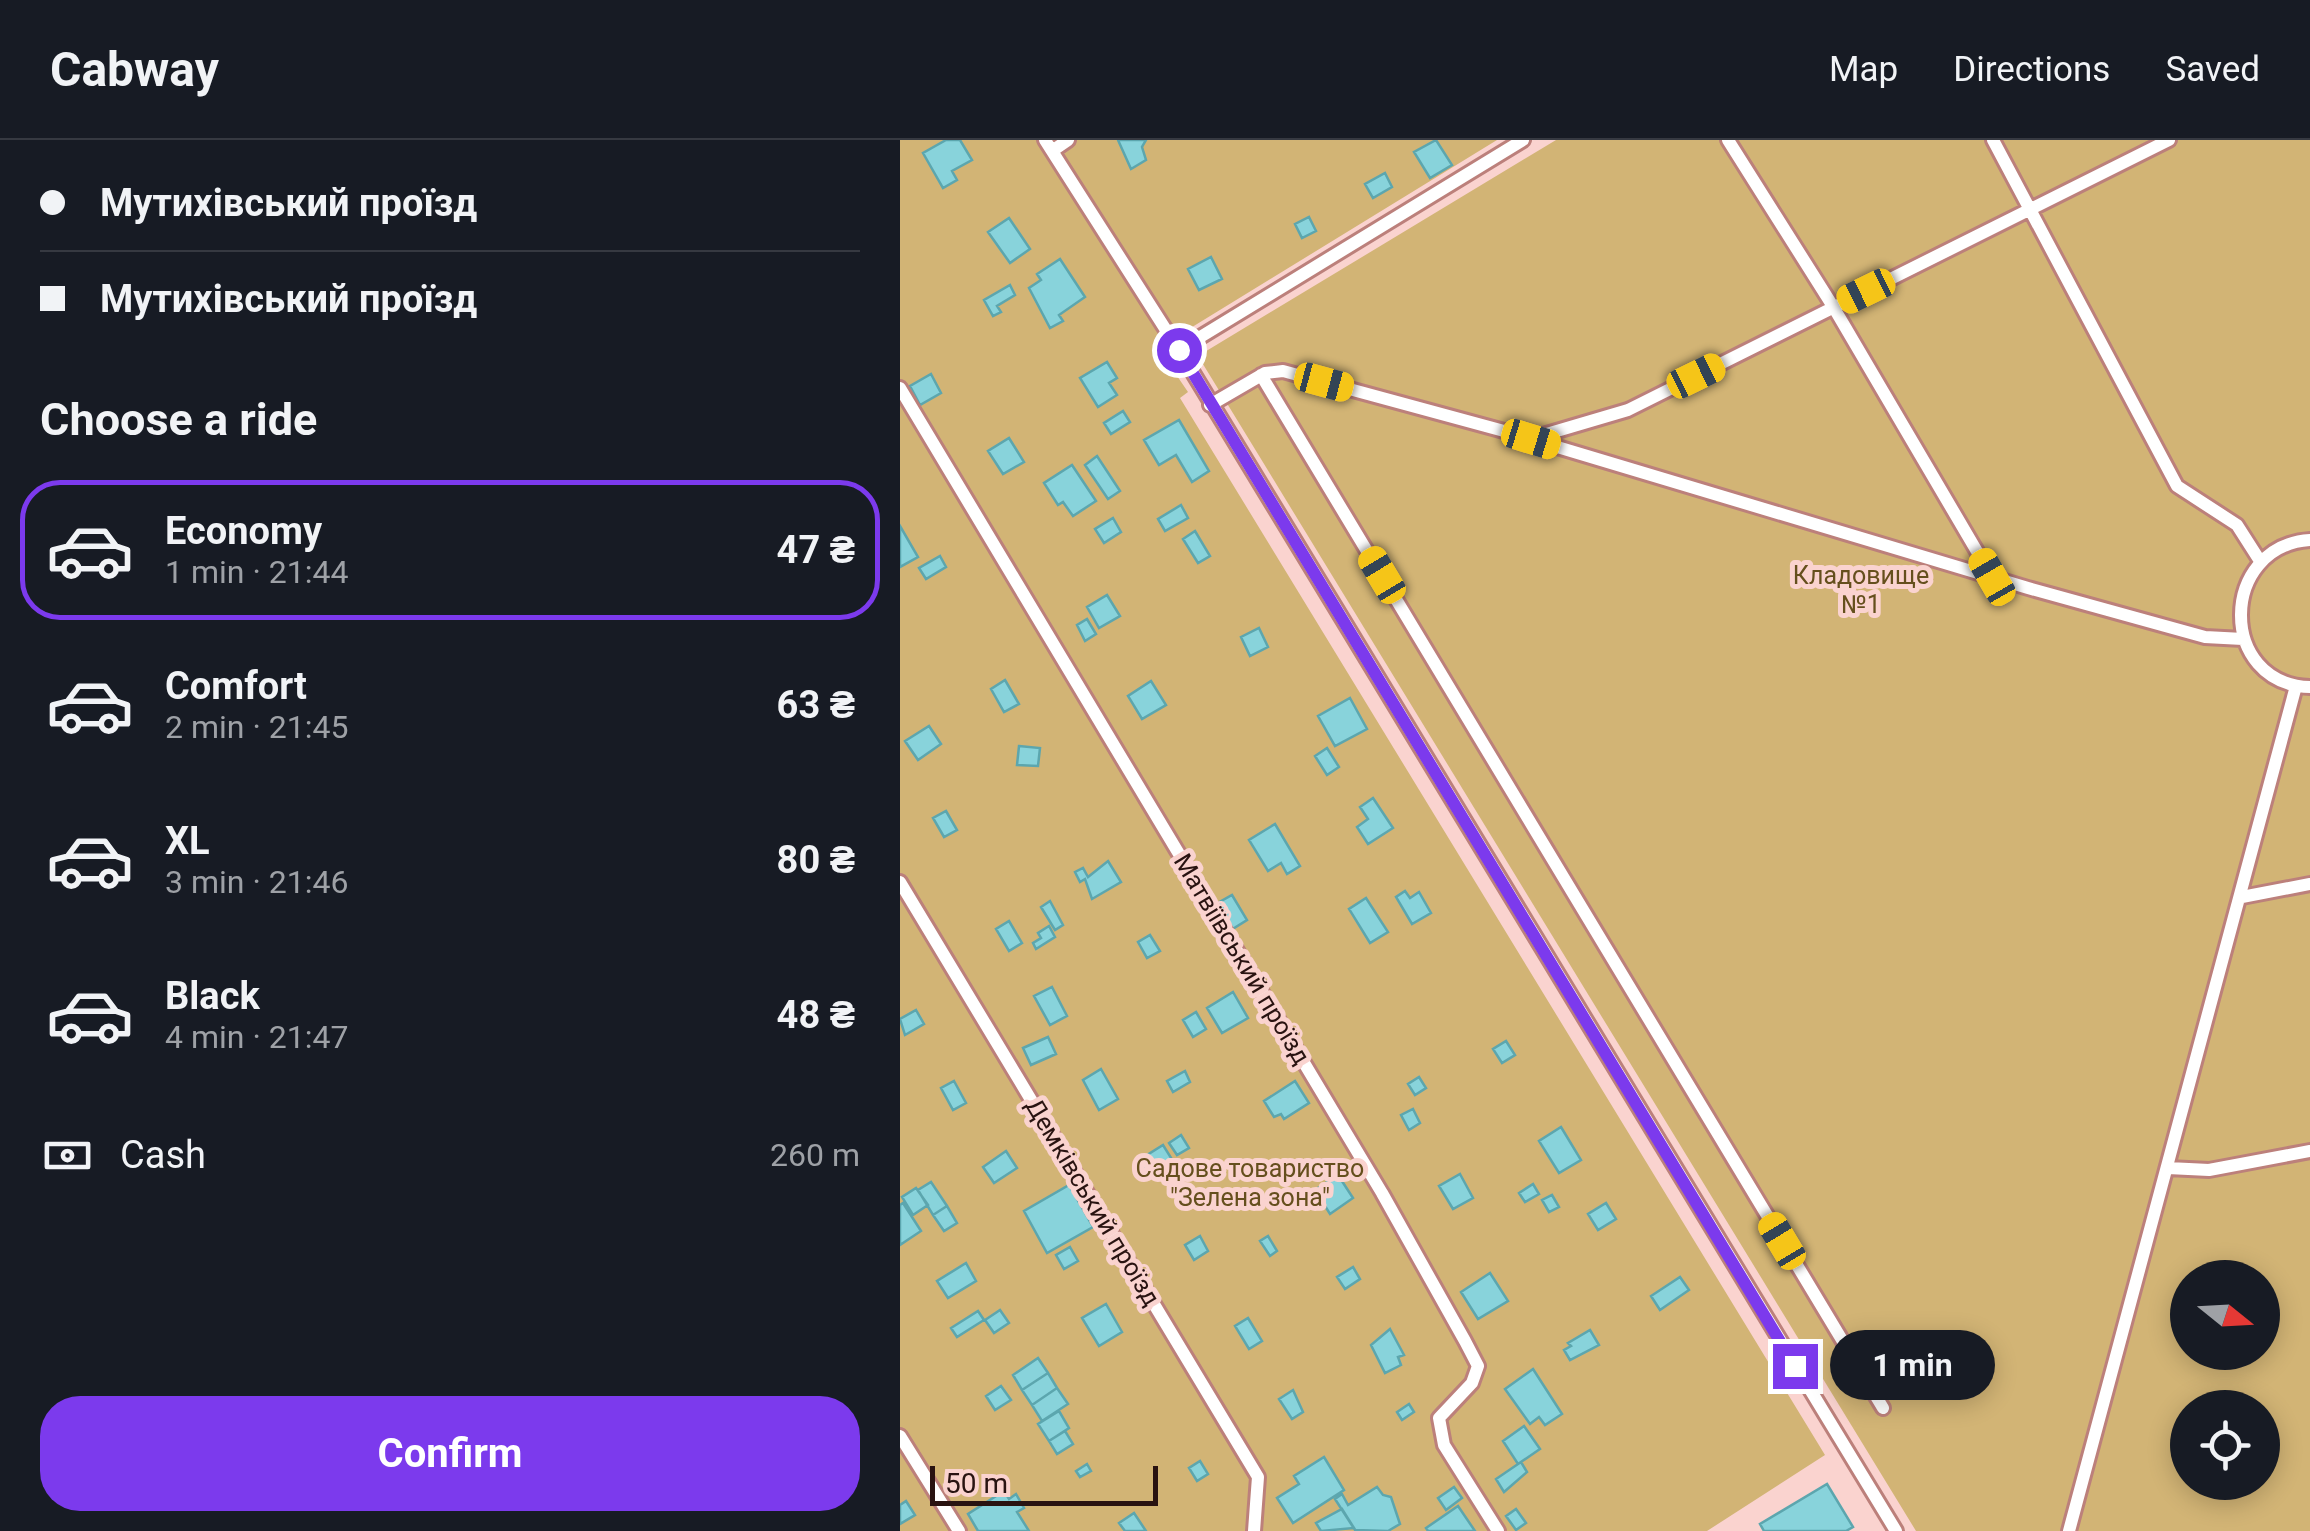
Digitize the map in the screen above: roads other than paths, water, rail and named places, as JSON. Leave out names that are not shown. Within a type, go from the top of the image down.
[{"type":"lane","points":[[1068,140],[1048,145],[1179,350],[1896,1531]]},
{"type":"lane","points":[[1179,350],[1523,140]]},
{"type":"lane","points":[[1728,140],[1834,308],[1992,577]]},
{"type":"lane","points":[[1993,140],[2178,486],[2237,525],[2260,561]]},
{"type":"lane","points":[[1531,439],[1628,410],[2168,140]]},
{"type":"lane","points":[[1210,405],[1261,375],[1294,374],[1531,439],[1992,577],[2206,636],[2243,639]]},
{"type":"lane","points":[[1261,375],[1882,1408]]},
{"type":"lane","name":"Матвіївський проїзд","points":[[900,388],[1382,1193],[1465,1341],[1478,1366],[1472,1382],[1439,1418],[1441,1432],[1444,1446],[1498,1531]]},
{"type":"lane","points":[[2069,1531],[2303,687],[2268,673],[2243,639],[2240,598],[2260,561],[2277,548],[2310,540]]},
{"type":"lane","name":"Демківський проїзд","points":[[900,882],[1258,1476],[1254,1531]]},
{"type":"lane","points":[[2242,897],[2310,884]]},
{"type":"lane","points":[[2168,1168],[2209,1170],[2310,1151]]},
{"type":"lane","points":[[900,1436],[959,1531]]},
{"type":"park label","name":"Кладовище №1","points":[[1861,590]]},
{"type":"park label","name":"Садове товариство \"Зелена зона\"","points":[[1250,1182]]}]
